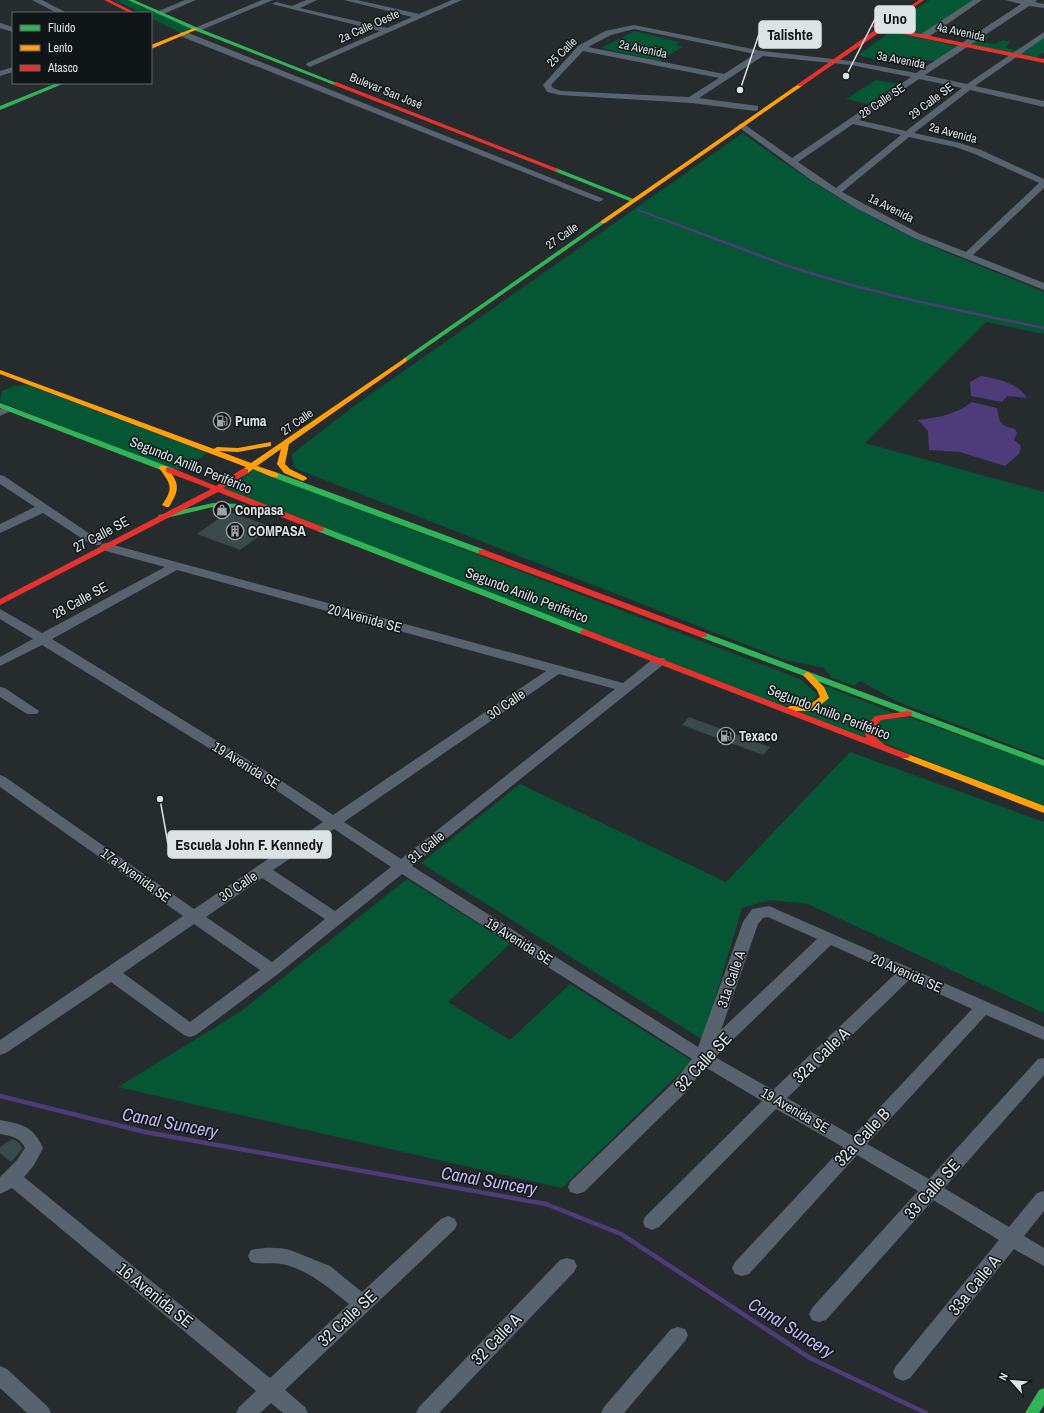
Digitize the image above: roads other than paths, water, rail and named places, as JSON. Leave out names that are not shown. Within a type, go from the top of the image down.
[{"type":"main road","points":[[106,0],[132,12]]},
{"type":"main road","name":"Bulevar San José","points":[[130,0],[196,29],[634,201]]},
{"type":"main road","name":"27 Calle","points":[[215,490],[286,445],[834,61],[911,0]]},
{"type":"main road","name":"27 Calle","points":[[228,470],[268,444],[607,202],[624,198],[823,60],[922,0]]},
{"type":"main road","name":"4a Avenida","points":[[877,27],[1044,61]]},
{"type":"main road","name":"Bulevar San José","points":[[170,29],[183,34]]},
{"type":"main road","points":[[152,47],[196,29]]},
{"type":"main road","points":[[0,108],[60,84]]},
{"type":"main road","name":"Bulevar San José","points":[[607,202],[623,208]]},
{"type":"main road","name":"Segundo Anillo Periférico","points":[[0,372],[1044,763]]},
{"type":"main road","points":[[0,383],[23,381]]},
{"type":"main road","name":"Segundo Anillo Periférico","points":[[3,409],[163,468],[215,490],[1044,810]]},
{"type":"main road","points":[[187,442],[220,449],[238,450],[268,444]]},
{"type":"main road","points":[[286,445],[281,464],[287,471],[359,503],[378,514]]},
{"type":"main road","points":[[163,468],[174,480],[176,487],[175,493],[166,505]]},
{"type":"main road","points":[[204,485],[216,477]]},
{"type":"main road","name":"27 Calle SE","points":[[0,602],[166,505],[204,485]]},
{"type":"main road","name":"27 Calle SE","points":[[20,580],[162,517],[215,490]]},
{"type":"main road","points":[[162,517],[203,507],[227,504],[272,511]]},
{"type":"main road","points":[[781,708],[805,710],[816,708],[825,698],[821,689],[806,674]]},
{"type":"main road","points":[[882,747],[870,738],[869,728],[878,718],[911,714]]},
{"type":"main road","points":[[1032,1413],[1044,1394]]},
{"type":"street","points":[[36,0],[61,12]]},
{"type":"street","points":[[158,13],[192,0]]},
{"type":"street","points":[[196,29],[268,0]]},
{"type":"street","points":[[293,8],[313,0]]},
{"type":"street","points":[[348,0],[420,17]]},
{"type":"street","points":[[436,0],[454,2]]},
{"type":"street","points":[[924,36],[978,0]]},
{"type":"street","points":[[1009,0],[1030,2],[1044,6]]},
{"type":"street","name":"2a Calle Oeste","points":[[310,65],[454,2]]},
{"type":"street","name":"28 Calle SE","points":[[792,162],[920,76],[963,45],[1030,2]]},
{"type":"street","points":[[276,4],[388,31]]},
{"type":"street","points":[[0,25],[12,30]]},
{"type":"street","name":"3a Avenida","points":[[634,28],[762,53],[834,61],[920,76],[1044,104]]},
{"type":"street","name":"25 Calle","points":[[634,28],[608,33],[581,48],[547,85],[550,90],[560,93],[690,100]]},
{"type":"street","name":"Bulevar San José","points":[[183,34],[607,202]]},
{"type":"street","name":"29 Calle SE","points":[[836,192],[907,134],[969,87],[1044,34]]},
{"type":"street","name":"2a Avenida","points":[[581,48],[725,77]]},
{"type":"street","points":[[690,100],[762,53]]},
{"type":"street","points":[[690,100],[755,108]]},
{"type":"street","name":"2a Avenida","points":[[852,121],[969,149],[1044,183]]},
{"type":"street","name":"1a Avenida","points":[[741,126],[836,192],[859,206],[918,236],[1044,287]]},
{"type":"street","points":[[968,256],[1044,183]]},
{"type":"street","name":"20 Avenida SE","points":[[0,479],[101,544],[176,566],[625,688]]},
{"type":"street","points":[[0,529],[43,508]]},
{"type":"street","name":"28 Calle SE","points":[[0,662],[176,566]]},
{"type":"street","name":"19 Avenida SE","points":[[0,613],[272,781],[402,866],[703,1058],[932,1190],[1012,1237],[1044,1258]]},
{"type":"street","name":"31 Calle","points":[[112,974],[190,1031],[272,970],[659,661]]},
{"type":"street","name":"30 Calle","points":[[0,1049],[556,670]]},
{"type":"street","points":[[0,691],[32,711]]},
{"type":"street","name":"17a Avenida SE","points":[[0,780],[131,871],[193,917],[272,970]]},
{"type":"street","points":[[262,870],[336,919]]},
{"type":"street","name":"20 Avenida SE","points":[[769,911],[1044,1034]]},
{"type":"street","name":"31a Calle A","points":[[703,1058],[751,922],[758,913],[769,911]]},
{"type":"street","name":"32 Calle SE","points":[[577,1187],[680,1088],[703,1058],[828,938]]},
{"type":"street","name":"32a Calle A","points":[[652,1222],[775,1099],[906,973]]},
{"type":"street","name":"32a Calle B","points":[[742,1268],[983,1007]]},
{"type":"street","name":"33 Calle SE","points":[[819,1314],[1044,1064]]},
{"type":"street","points":[[0,1127],[16,1130],[30,1138],[34,1148],[29,1160],[6,1182]]},
{"type":"street","name":"16 Avenida SE","points":[[6,1182],[298,1413]]},
{"type":"street","name":"33a Calle A","points":[[903,1372],[1044,1198]]},
{"type":"street","name":"32 Calle SE","points":[[246,1413],[448,1224]]},
{"type":"street","points":[[258,1256],[283,1256],[322,1272],[363,1304]]},
{"type":"street","name":"32 Calle A","points":[[426,1413],[567,1266]]},
{"type":"street","points":[[611,1413],[678,1335]]},
{"type":"street","points":[[0,1375],[41,1413]]},
{"type":"waterway","points":[[638,210],[697,232]]},
{"type":"waterway","points":[[694,231],[785,265],[849,284],[913,300],[1044,328]]},
{"type":"waterway","name":"Canal Suncery","points":[[0,1096],[145,1132],[546,1204],[621,1234],[810,1358],[926,1413]]},
{"type":"place","name":"Uno","points":[[846,76]]},
{"type":"place","name":"Talishte","points":[[740,90]]},
{"type":"place","name":"Puma","points":[[222,421]]},
{"type":"place","name":"Conpasa","points":[[222,510]]},
{"type":"place","name":"COMPASA","points":[[235,531]]},
{"type":"place","name":"Texaco","points":[[726,736]]},
{"type":"place","name":"Escuela John F. Kennedy","points":[[160,799]]}]
